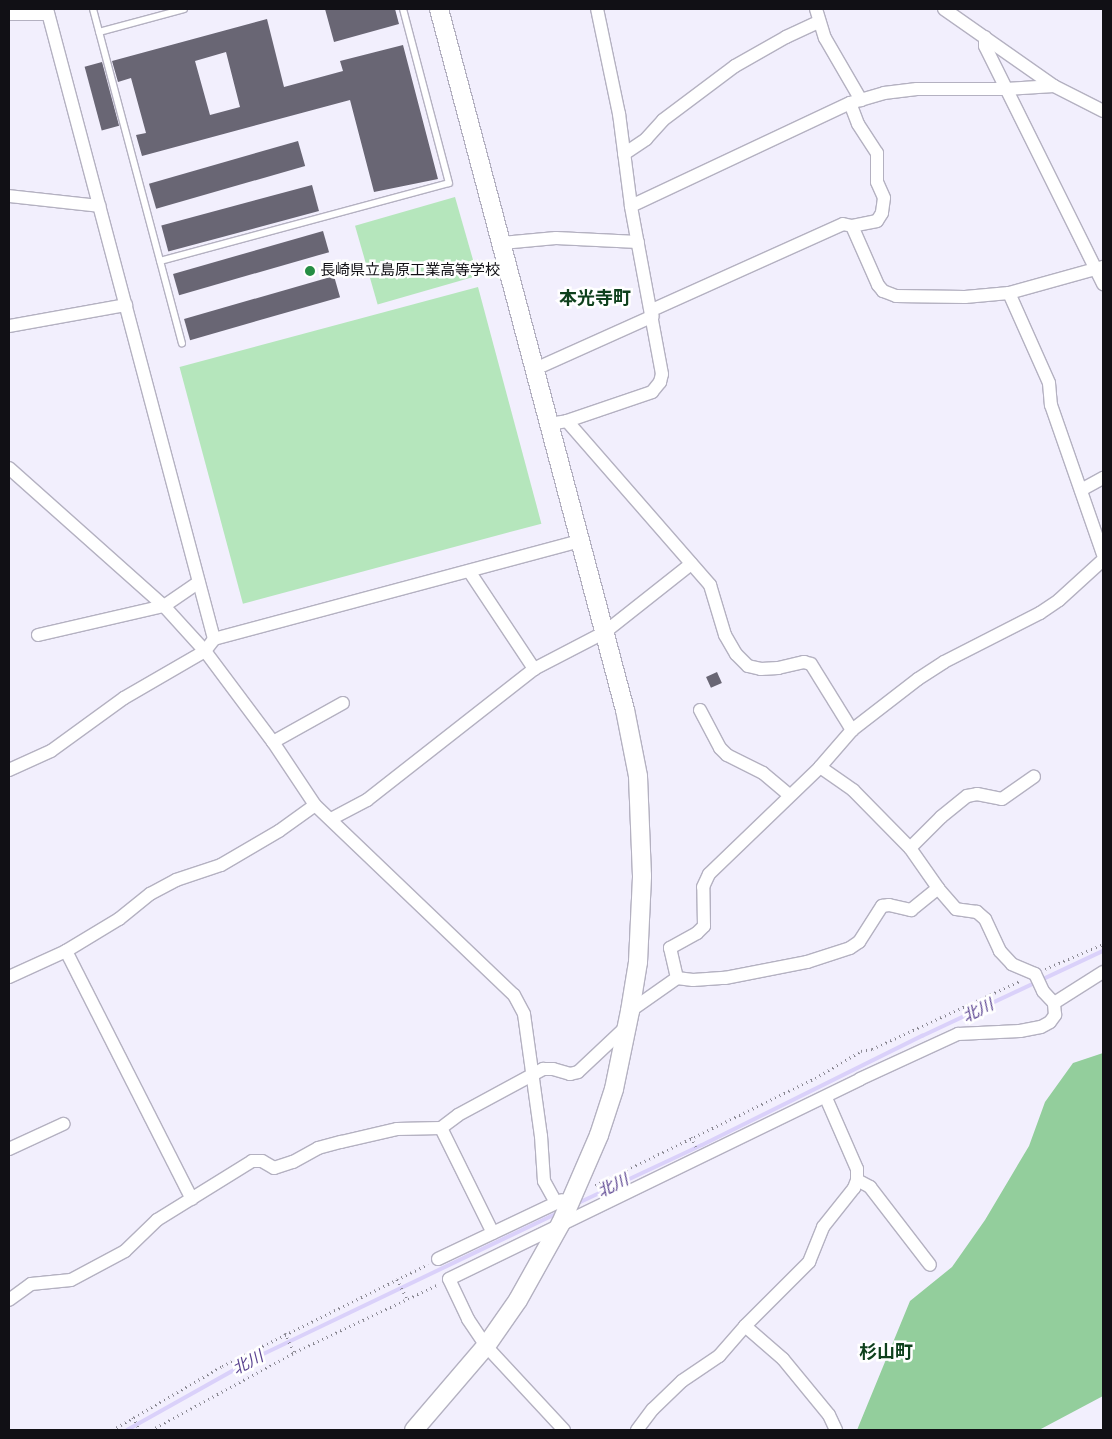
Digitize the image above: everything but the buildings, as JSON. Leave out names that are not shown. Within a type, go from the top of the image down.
[{"type":"street","points":[[414,1430],[486,1346],[518,1300],[559,1226],[567,1200],[600,1135],[614,1089],[629,1019],[638,962],[642,876],[642,828],[634,757],[625,710],[439,9]]},
{"type":"street","points":[[549,424],[566,421],[652,392],[658,388],[662,374],[631,206],[619,114],[597,9]]},
{"type":"street","points":[[535,369],[843,224],[852,226],[877,220],[882,214],[884,198],[877,182],[877,153],[858,124],[856,101],[824,38],[818,22],[816,9]]},
{"type":"street","points":[[944,9],[1054,86],[1103,111]]},
{"type":"street","points":[[9,14],[47,11],[214,639]]},
{"type":"street","points":[[624,154],[646,139],[663,120],[735,66],[786,37],[818,22]]},
{"type":"street","points":[[985,37],[985,46],[1099,268],[1103,284]]},
{"type":"street","points":[[631,206],[856,101],[884,93],[917,89],[1006,89],[1054,86]]},
{"type":"street","points":[[9,196],[99,206]]},
{"type":"street","points":[[852,226],[878,285],[888,294],[965,297],[1008,294],[1099,268]]},
{"type":"street","points":[[502,243],[556,238],[638,242]]},
{"type":"street","points":[[1008,294],[1049,383],[1051,404],[1103,554]]},
{"type":"street","points":[[9,326],[126,305]]},
{"type":"street","points":[[566,421],[710,585],[725,635],[736,654],[748,666],[761,669],[778,668],[804,662],[811,664],[852,730]]},
{"type":"street","points":[[9,468],[164,606],[205,651],[273,742],[315,805],[514,995],[524,1014],[534,1075],[544,1181],[567,1200]]},
{"type":"street","points":[[1081,490],[1103,478]]},
{"type":"street","points":[[9,770],[51,751],[124,698],[205,651],[214,639],[581,541]]},
{"type":"street","points":[[677,978],[670,948],[697,933],[704,926],[702,887],[708,874],[820,767],[852,730],[918,678],[1059,600],[1103,560]]},
{"type":"street","points":[[331,819],[367,800],[480,709],[534,669],[605,632],[691,564]]},
{"type":"street","points":[[470,571],[534,669]]},
{"type":"street","points":[[38,635],[164,606],[199,582]]},
{"type":"street","points":[[273,742],[343,703]]},
{"type":"street","points":[[700,710],[720,748],[727,755],[763,773],[789,796]]},
{"type":"street","points":[[564,1430],[486,1346],[468,1319],[449,1280],[826,1098],[860,1079],[958,1034],[1020,1031],[1050,1022],[1055,1015],[1054,1003],[1043,991],[1036,976],[1012,964],[1000,951],[985,919],[978,912],[956,909],[938,888],[910,848],[853,790],[820,767]]},
{"type":"street","points":[[910,848],[967,796],[977,794],[1002,799],[1034,777]]},
{"type":"street","points":[[9,977],[66,951],[119,919],[150,894],[176,880],[221,865],[279,831],[315,805]]},
{"type":"street","points":[[9,1300],[31,1284],[71,1280],[125,1251],[157,1220],[252,1161],[262,1161],[274,1168],[293,1162],[318,1148],[341,1142],[397,1129],[441,1128],[458,1115],[546,1068],[566,1074],[578,1072],[629,1019],[677,978],[693,980],[744,975],[807,962],[850,948],[859,942],[882,906],[889,905],[911,910],[938,888]]},
{"type":"street","points":[[66,951],[192,1199]]},
{"type":"street","points":[[1054,1003],[1103,972]]},
{"type":"street","points":[[637,1430],[653,1409],[682,1381],[719,1356],[745,1326],[809,1262],[824,1227],[854,1188],[857,1180],[857,1169],[826,1098]]},
{"type":"street","points":[[9,1150],[63,1124]]},
{"type":"street","points":[[441,1128],[493,1233]]},
{"type":"street","points":[[857,1180],[870,1187],[930,1265]]},
{"type":"street","points":[[438,1259],[567,1200]]},
{"type":"street","points":[[745,1326],[783,1360],[829,1415],[836,1430]]},
{"type":"lane","points":[[93,9],[182,343]]},
{"type":"lane","points":[[99,32],[184,9]]},
{"type":"lane","points":[[160,261],[449,183],[403,9]]},
{"type":"path","points":[[567,1200],[691,1137],[816,1080],[861,1050],[872,1049],[1103,944]]},
{"type":"path","points":[[691,1137],[693,1141]]},
{"type":"path","points":[[112,1430],[222,1366],[285,1333],[398,1281],[438,1259]]},
{"type":"path","points":[[151,1430],[294,1352],[406,1297],[449,1280]]},
{"type":"path","points":[[398,1281],[406,1297]]},
{"type":"path","points":[[285,1333],[294,1352]]},
{"type":"path","points":[[134,1417],[140,1430]]},
{"type":"green space","points":[[455,197],[478,276],[378,304],[355,226]]},
{"type":"green space","points":[[478,287],[541,524],[243,604],[180,367]]},
{"type":"green space","points":[[1103,1053],[1103,1396],[1039,1430],[857,1430],[910,1301],[952,1267],[985,1220],[1029,1146],[1045,1102],[1073,1063]]},
{"type":"waterway","name":"北川","points":[[576,1204],[702,1145],[922,1036],[1103,951]]},
{"type":"waterway","name":"北川","points":[[127,1430],[257,1357],[558,1213]]},
{"type":"place","name":"長崎県立島原工業高等学校","points":[[310,271]]},
{"type":"district","name":"本光寺町","points":[[595,298]]},
{"type":"district","name":"杉山町","points":[[886,1352]]}]
